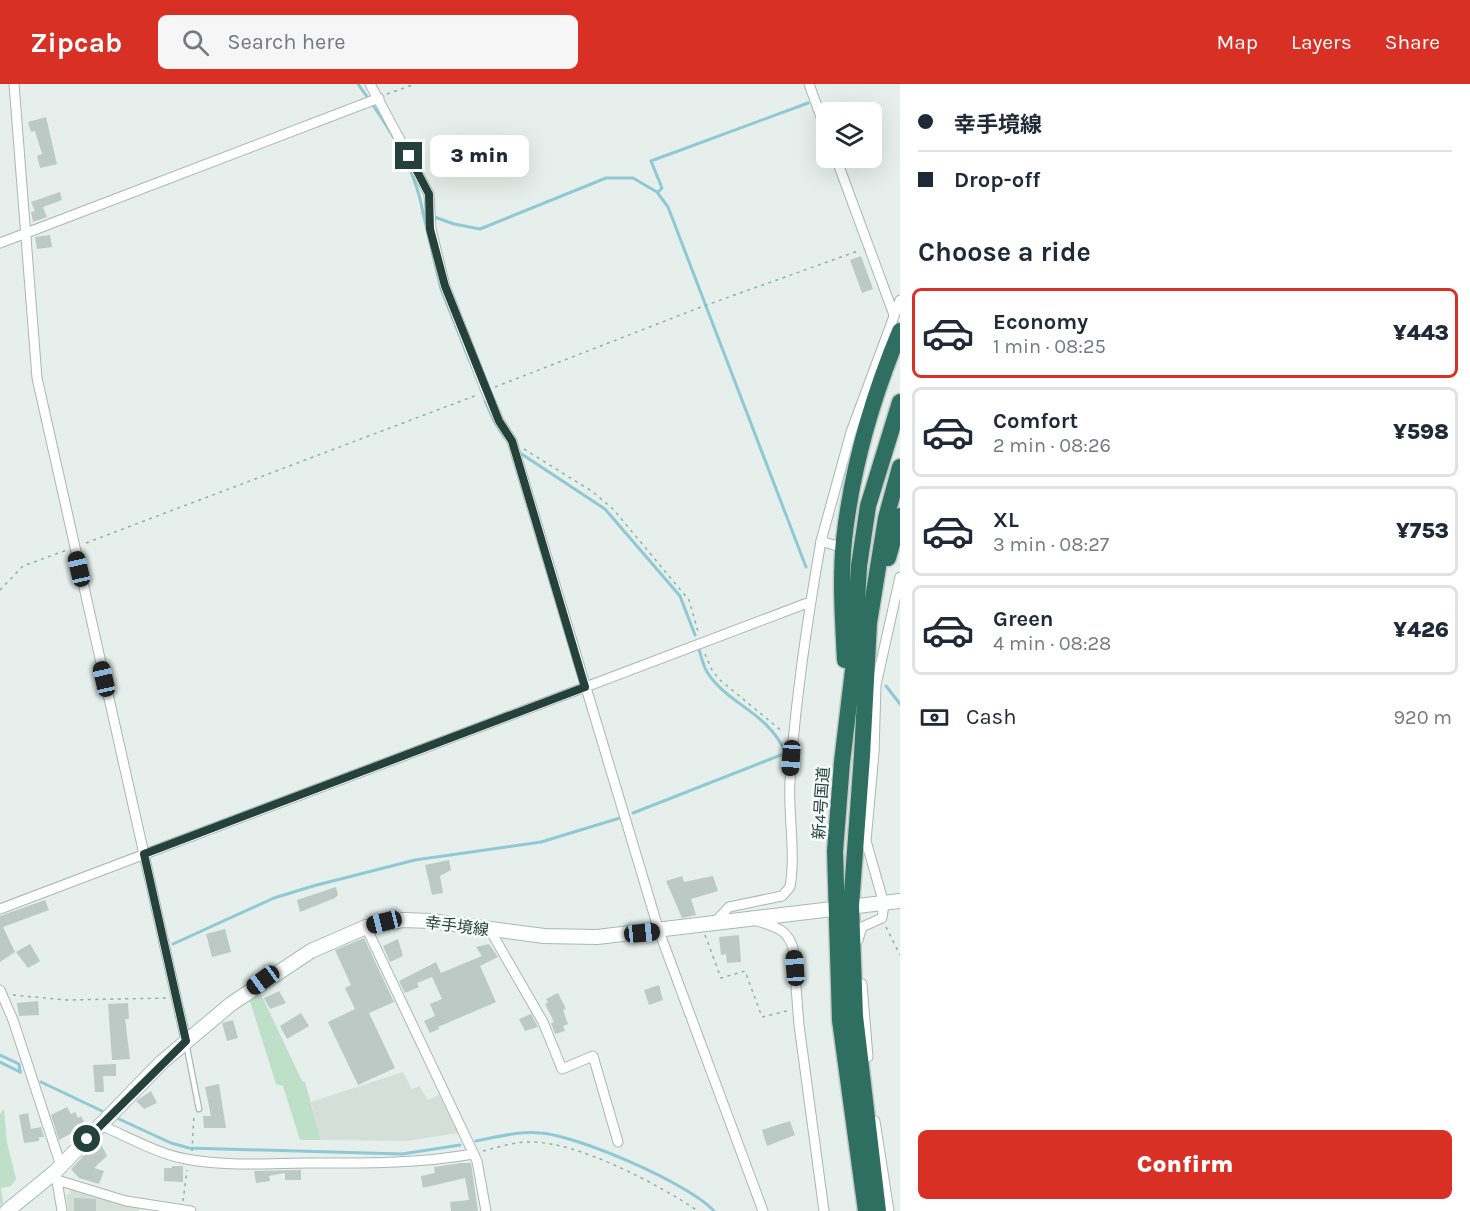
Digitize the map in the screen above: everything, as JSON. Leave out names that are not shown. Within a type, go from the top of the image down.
[{"type":"highway","points":[[848,717],[842,611],[844,540],[859,454],[874,402],[900,331]]},
{"type":"highway","name":"新4号国道","points":[[878,1211],[836,839],[855,648],[859,566],[868,506],[900,402]]},
{"type":"highway","name":"新4号国道","points":[[866,1211],[840,1020],[843,907],[873,585],[886,518],[900,467]]},
{"type":"highway","points":[[866,676],[874,643],[882,587],[900,516]]},
{"type":"main road","name":"幸手境線","points":[[7,1211],[58,1173],[100,1125],[186,1041],[263,980],[311,951],[366,927],[403,920],[567,937],[660,931],[843,907],[883,911],[900,901]]},
{"type":"street","points":[[14,84],[37,378],[186,1041]]},
{"type":"street","points":[[370,84],[429,194],[430,218],[445,286],[486,391],[499,421],[512,441],[660,931],[764,1211]]},
{"type":"street","points":[[809,84],[816,103]]},
{"type":"street","points":[[0,232],[4,242],[378,98]]},
{"type":"street","points":[[840,168],[894,315]]},
{"type":"street","points":[[707,925],[729,907],[782,896],[790,886],[789,795],[793,740],[810,602],[821,541],[850,432],[900,300]]},
{"type":"street","points":[[821,541],[834,544]]},
{"type":"street","points":[[889,1211],[868,1059],[858,935],[862,927],[883,911],[866,842],[874,753],[876,685],[900,577]]},
{"type":"street","points":[[0,909],[810,602]]},
{"type":"street","points":[[749,918],[783,930],[790,938],[794,948],[798,1008],[824,1211]]},
{"type":"street","points":[[366,927],[473,1154],[486,1211]]},
{"type":"street","points":[[490,930],[543,1022],[562,1069],[593,1056],[618,1142]]},
{"type":"street","points":[[1,992],[58,1173],[62,1211]]},
{"type":"street","points":[[100,1125],[189,1157],[273,1164],[430,1162],[473,1154]]},
{"type":"street","points":[[58,1173],[126,1201],[187,1210]]},
{"type":"lane","points":[[186,1041],[199,1109]]},
{"type":"path","points":[[378,98],[414,84]]},
{"type":"path","points":[[0,590],[23,566],[701,307],[869,247]]},
{"type":"path","points":[[512,441],[593,492],[613,508],[689,600],[712,670],[720,680],[751,703],[793,740]]},
{"type":"path","points":[[883,911],[900,955]]},
{"type":"path","points":[[707,925],[721,978],[745,971],[762,1017],[798,1008]]},
{"type":"path","points":[[1,992],[67,1000],[176,998]]},
{"type":"path","points":[[187,1210],[189,1157],[193,1141]]},
{"type":"path","points":[[473,1154],[531,1142],[552,1144],[626,1172],[672,1194],[698,1211]]},
{"type":"shaded area","points":[[403,1072],[412,1089],[419,1086],[428,1100],[439,1095],[458,1133],[407,1141],[321,1140],[311,1102]]},
{"type":"shaded area","points":[[70,1186],[140,1206],[139,1211],[68,1211],[66,1195],[70,1194]]},
{"type":"green space","points":[[259,990],[302,1081],[305,1082],[321,1140],[300,1140],[283,1086],[276,1084],[249,998]]},
{"type":"green space","points":[[4,1109],[7,1142],[16,1179],[11,1186],[1,1188],[3,1203],[0,1205],[0,1114]]},
{"type":"building","points":[[46,117],[57,164],[40,168],[37,156],[42,154],[35,131],[31,132],[28,122]]},
{"type":"building","points":[[60,192],[62,200],[43,207],[47,217],[33,222],[31,212],[35,211],[31,202]]},
{"type":"building","points":[[50,235],[52,247],[37,249],[35,237]]},
{"type":"building","points":[[861,256],[873,289],[862,293],[850,260]]},
{"type":"building","points":[[449,860],[451,870],[440,876],[443,893],[432,895],[425,865]]},
{"type":"building","points":[[682,876],[684,882],[713,876],[718,891],[691,899],[696,915],[682,918],[666,881]]},
{"type":"building","points":[[336,887],[338,895],[335,898],[300,912],[297,900]]},
{"type":"building","points":[[45,900],[49,910],[3,927],[15,952],[0,962],[0,916]]},
{"type":"building","points":[[225,929],[231,952],[212,957],[206,934]]},
{"type":"building","points":[[739,935],[741,962],[727,963],[726,954],[721,955],[719,937]]},
{"type":"building","points":[[364,938],[394,1002],[369,1013],[395,1068],[358,1085],[328,1022],[355,1009],[345,988],[351,985],[335,950]]},
{"type":"building","points":[[398,939],[403,956],[390,962],[383,946]]},
{"type":"building","points":[[30,944],[40,961],[28,968],[16,952]]},
{"type":"building","points":[[489,944],[498,957],[480,966],[496,1002],[438,1027],[439,1029],[430,1033],[424,1021],[435,1016],[430,1004],[442,999],[432,977],[417,983],[419,987],[405,993],[399,981],[436,962],[441,973],[482,956],[476,947]]},
{"type":"building","points":[[659,985],[663,1000],[649,1005],[644,990]]},
{"type":"building","points":[[279,991],[286,1003],[270,1009],[264,998]]},
{"type":"building","points":[[558,993],[566,1009],[563,1010],[568,1024],[563,1026],[565,1031],[555,1034],[551,1023],[554,1022],[545,1004],[548,1002],[546,999]]},
{"type":"building","points":[[38,1001],[39,1015],[19,1016],[17,1003]]},
{"type":"building","points":[[128,1003],[129,1019],[125,1019],[130,1059],[112,1060],[108,1004]]},
{"type":"building","points":[[301,1013],[309,1026],[287,1039],[280,1026]]},
{"type":"building","points":[[531,1014],[538,1027],[525,1031],[519,1019]]},
{"type":"building","points":[[233,1020],[238,1038],[227,1041],[222,1023]]},
{"type":"building","points":[[116,1064],[116,1076],[103,1076],[104,1092],[95,1092],[93,1065]]},
{"type":"building","points":[[219,1084],[226,1128],[204,1128],[203,1116],[211,1116],[205,1087]]},
{"type":"building","points":[[151,1091],[157,1103],[144,1109],[136,1101]]},
{"type":"building","points":[[67,1107],[71,1114],[75,1112],[78,1118],[81,1116],[86,1125],[59,1140],[51,1115]]},
{"type":"building","points":[[28,1113],[31,1129],[41,1127],[44,1137],[39,1137],[39,1141],[24,1143],[19,1115]]},
{"type":"building","points":[[790,1121],[795,1135],[767,1146],[762,1130]]},
{"type":"building","points":[[99,1140],[107,1156],[94,1168],[104,1171],[99,1184],[79,1178],[71,1169]]},
{"type":"building","points":[[471,1163],[478,1211],[451,1211],[450,1202],[469,1200],[465,1178],[423,1188],[421,1176],[435,1173],[434,1167]]},
{"type":"building","points":[[172,1166],[183,1166],[183,1182],[164,1181],[164,1168],[172,1168]]},
{"type":"building","points":[[301,1170],[301,1180],[285,1180],[285,1173],[269,1176],[270,1181],[256,1183],[254,1171]]},
{"type":"building","points":[[74,1198],[96,1199],[96,1211],[74,1211]]},
{"type":"waterway","points":[[358,84],[398,145],[413,178],[423,213],[454,224],[480,229],[606,178],[633,178],[657,192],[668,207],[806,567]]},
{"type":"waterway","points":[[658,192],[662,188],[651,161],[808,103]]},
{"type":"waterway","points":[[423,213],[441,289],[470,362]]},
{"type":"waterway","points":[[485,401],[504,437]]},
{"type":"waterway","points":[[520,453],[605,509],[680,596],[695,635]]},
{"type":"waterway","points":[[633,813],[786,753],[769,727],[716,683],[706,669],[699,649]]},
{"type":"waterway","points":[[886,686],[900,704]]},
{"type":"waterway","points":[[173,944],[274,898],[313,886],[415,860],[541,842],[620,818]]},
{"type":"waterway","points":[[0,1055],[19,1064],[20,1072]]},
{"type":"waterway","points":[[0,1062],[20,1072]]},
{"type":"waterway","points":[[41,1082],[102,1111]]},
{"type":"waterway","points":[[119,1119],[171,1143],[189,1148],[402,1154],[460,1145]]},
{"type":"waterway","points":[[476,1141],[508,1135],[540,1133],[579,1142],[658,1175],[701,1200],[714,1211]]},
{"type":"route","points":[[87,1139],[162,1062],[186,1041],[144,854],[585,687],[512,441],[499,421],[486,391],[445,286],[430,229],[429,194],[409,156]]}]
